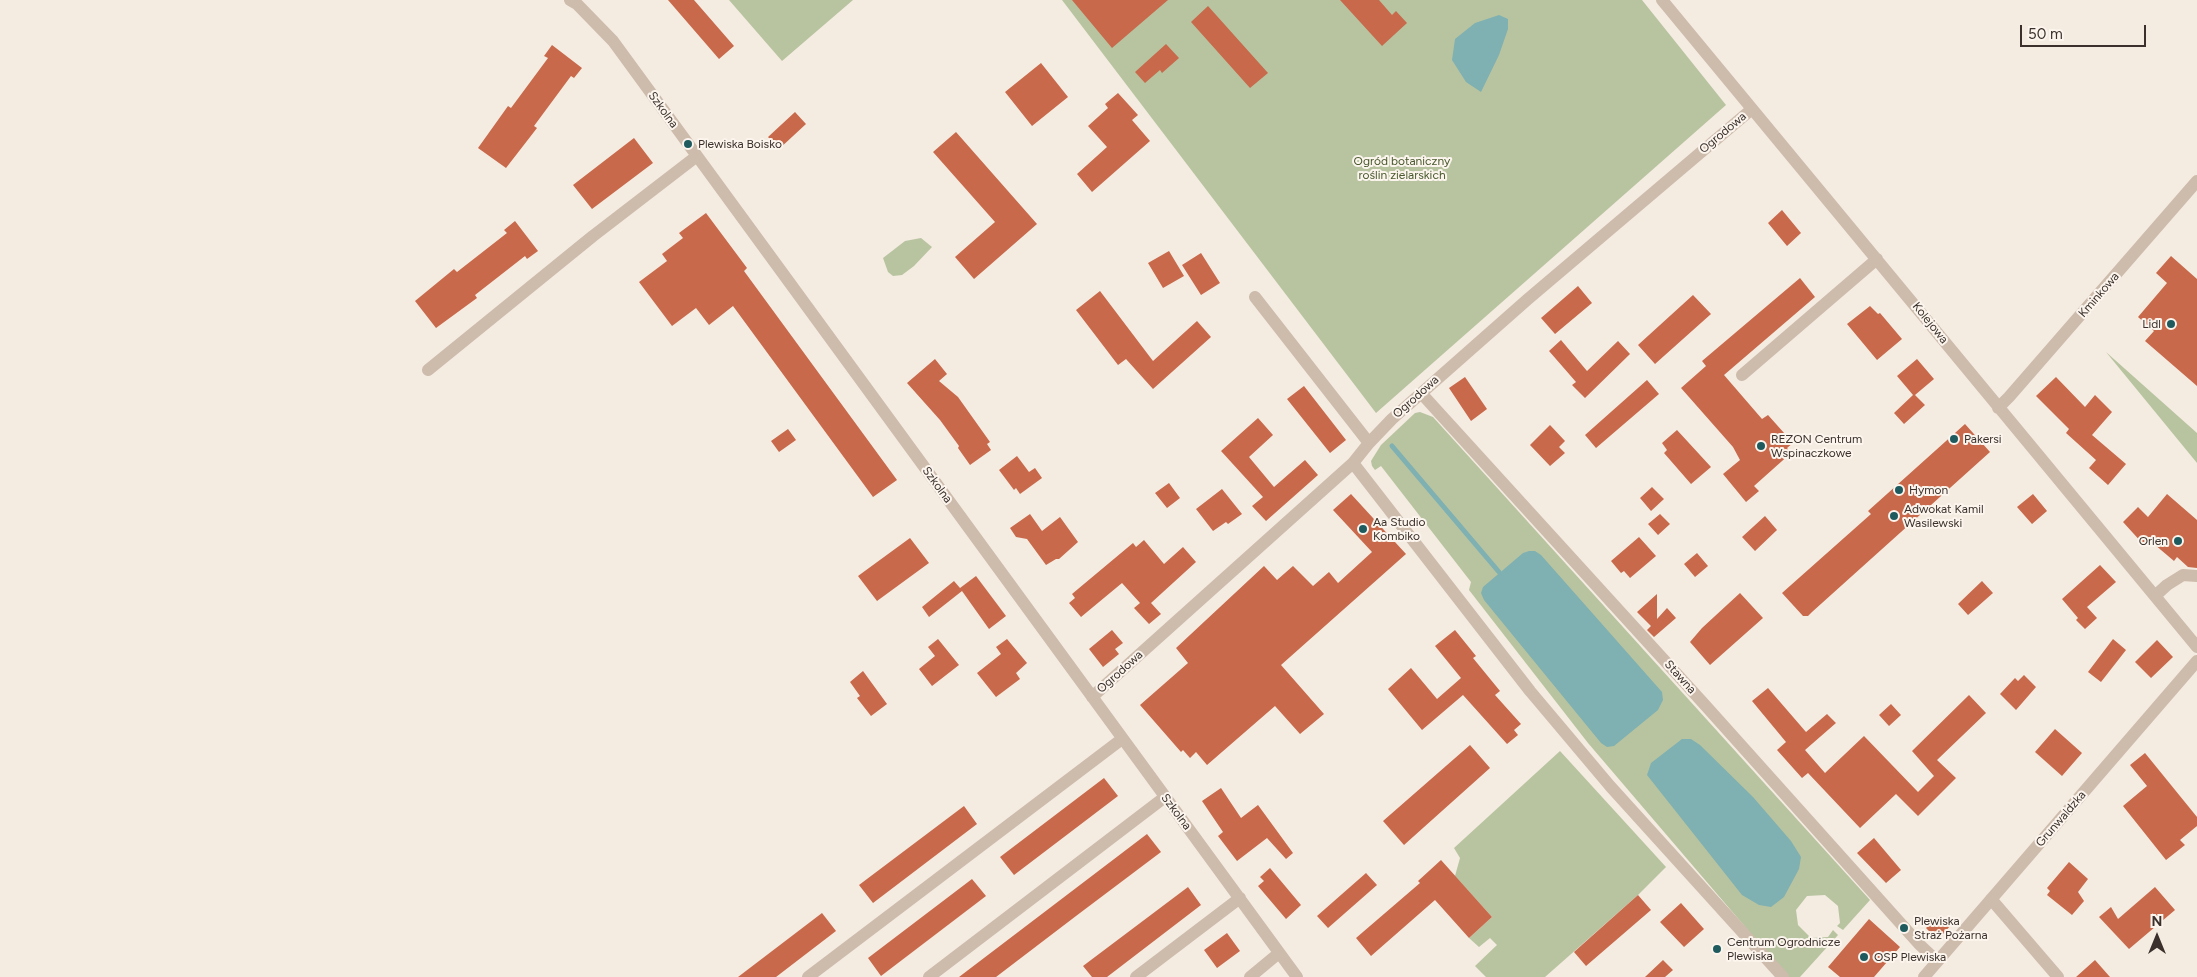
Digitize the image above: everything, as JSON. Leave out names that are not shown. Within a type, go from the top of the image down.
[{"type":"street","name":"Szkolna","points":[[570,0],[613,40],[1297,977]]},
{"type":"street","name":"Kolejowa","points":[[1662,0],[2197,647]]},
{"type":"street","name":"Ogrodowa","points":[[1092,697],[1353,463],[1392,419],[1421,393],[1752,109]]},
{"type":"street","points":[[428,370],[593,236],[697,156]]},
{"type":"street","name":"Kminkowa","points":[[1998,408],[2197,181]]},
{"type":"street","points":[[1742,376],[1877,259]]},
{"type":"street","points":[[1255,298],[1369,443]]},
{"type":"street","name":"Stawna","points":[[1421,393],[1705,704],[1920,945],[1937,961]]},
{"type":"street","points":[[1353,463],[1530,691],[1610,786],[1783,977]]},
{"type":"street","points":[[2155,596],[2167,585],[2183,576],[2197,576]]},
{"type":"street","name":"Grunwaldzka","points":[[1924,977],[2197,661]]},
{"type":"street","points":[[808,977],[1122,739]]},
{"type":"street","points":[[929,977],[1165,797]]},
{"type":"street","points":[[1136,977],[1240,898]]},
{"type":"street","points":[[1991,899],[2058,977]]},
{"type":"street","points":[[1250,977],[1279,953]]},
{"type":"green space","points":[[729,0],[853,0],[782,61]]},
{"type":"green space","name":"Ogród botaniczny roślin zielarskich","points":[[1062,0],[1642,0],[1726,105],[1376,413]]},
{"type":"green space","points":[[921,238],[932,247],[914,266],[902,275],[893,276],[888,272],[883,258],[905,241]]},
{"type":"green space","points":[[2106,352],[2197,433],[2197,463]]},
{"type":"green space","points":[[1420,412],[1433,417],[1870,900],[1843,930],[1837,926],[1840,923],[1838,906],[1825,895],[1807,896],[1796,910],[1798,925],[1811,938],[1828,937],[1833,930],[1838,935],[1800,977],[1788,977],[1588,743],[1469,590],[1471,582],[1381,466],[1375,470],[1372,466],[1371,461],[1381,445],[1415,413]]},
{"type":"green space","points":[[1560,751],[1666,867],[1638,895],[1545,977],[1486,977],[1475,966],[1497,945],[1490,938],[1479,947],[1469,938],[1492,917],[1455,876],[1460,858],[1454,848]]},
{"type":"water","points":[[1499,15],[1508,19],[1508,29],[1499,55],[1481,92],[1466,82],[1452,60],[1455,39],[1475,23]]},
{"type":"water","points":[[1535,551],[1541,555],[1662,692],[1663,700],[1658,710],[1614,746],[1607,747],[1601,743],[1484,600],[1481,593],[1483,587],[1523,553]]},
{"type":"water","points":[[1682,739],[1691,739],[1700,745],[1753,797],[1791,841],[1801,857],[1799,869],[1784,897],[1771,907],[1759,905],[1742,895],[1647,775],[1651,763]]},
{"type":"building","points":[[668,0],[694,0],[734,46],[719,59]]},
{"type":"building","points":[[1072,0],[1168,0],[1112,48]]},
{"type":"building","points":[[1340,0],[1379,0],[1392,15],[1396,11],[1407,23],[1382,46]]},
{"type":"building","points":[[1208,6],[1268,73],[1250,88],[1191,22]]},
{"type":"building","points":[[1166,44],[1179,58],[1162,73],[1160,70],[1145,83],[1135,72]]},
{"type":"building","points":[[552,45],[582,68],[574,78],[571,76],[534,126],[537,128],[506,168],[478,148],[508,106],[511,108],[548,58],[544,56]]},
{"type":"building","points":[[1041,63],[1068,97],[1032,126],[1005,92]]},
{"type":"building","points":[[1118,93],[1138,115],[1132,120],[1150,141],[1092,192],[1077,174],[1107,147],[1088,126],[1108,108],[1105,104]]},
{"type":"building","points":[[795,112],[806,124],[779,149],[768,137]]},
{"type":"building","points":[[956,132],[1037,224],[974,279],[955,257],[995,222],[933,152]]},
{"type":"building","points":[[634,138],[653,163],[592,209],[573,185]]},
{"type":"building","points":[[1782,210],[1801,233],[1787,246],[1768,223]]},
{"type":"building","points":[[706,213],[747,268],[744,271],[897,480],[873,497],[733,306],[709,325],[696,308],[672,326],[639,282],[667,261],[662,254],[683,238],[679,233]]},
{"type":"building","points":[[515,221],[538,251],[527,259],[525,256],[475,295],[477,298],[436,328],[415,301],[454,269],[457,272],[507,233],[504,230]]},
{"type":"building","points":[[1169,251],[1184,276],[1163,288],[1148,263]]},
{"type":"building","points":[[1201,253],[1220,283],[1201,295],[1182,265]]},
{"type":"building","name":"Lidl","points":[[2171,256],[2197,279],[2197,386],[2145,341],[2154,331],[2138,317],[2167,283],[2156,273]]},
{"type":"building","points":[[1800,278],[1815,297],[1724,375],[1762,419],[1768,415],[1793,443],[1787,448],[1791,453],[1754,486],[1759,491],[1746,502],[1723,474],[1740,460],[1733,447],[1681,388],[1706,366],[1702,361]]},
{"type":"building","points":[[1578,286],[1592,303],[1555,334],[1541,318]]},
{"type":"building","points":[[1100,291],[1153,361],[1197,321],[1211,337],[1153,389],[1126,359],[1118,365],[1076,310]]},
{"type":"building","points":[[1693,295],[1711,314],[1655,364],[1638,345]]},
{"type":"building","points":[[1870,306],[1878,314],[1880,313],[1902,339],[1877,360],[1847,324]]},
{"type":"building","points":[[1561,340],[1587,371],[1618,341],[1630,354],[1585,398],[1572,385],[1576,382],[1549,351]]},
{"type":"building","points":[[935,359],[947,374],[939,381],[958,397],[990,442],[987,444],[991,450],[970,465],[940,420],[907,383]]},
{"type":"building","points":[[1917,359],[1934,379],[1915,395],[1925,405],[1904,424],[1894,413],[1913,395],[1897,376]]},
{"type":"building","points":[[1465,377],[1487,409],[1471,421],[1449,388]]},
{"type":"building","points":[[2056,377],[2085,407],[2095,395],[2112,412],[2092,435],[2126,464],[2108,485],[2089,468],[2096,460],[2066,433],[2069,429],[2036,396]]},
{"type":"building","points":[[1647,380],[1659,394],[1596,448],[1585,435]]},
{"type":"building","points":[[1304,386],[1346,440],[1330,453],[1287,399]]},
{"type":"building","points":[[1258,418],[1273,435],[1249,457],[1274,487],[1305,460],[1318,475],[1266,521],[1252,506],[1263,497],[1221,451]]},
{"type":"building","points":[[1965,424],[1990,452],[1808,616],[1803,616],[1782,593],[1871,514],[1868,511]]},
{"type":"building","points":[[1550,425],[1565,441],[1559,447],[1565,453],[1550,466],[1530,445]]},
{"type":"building","points":[[788,429],[796,440],[779,452],[771,441]]},
{"type":"building","points":[[1677,430],[1711,467],[1691,484],[1664,453],[1667,450],[1662,443]]},
{"type":"building","points":[[1017,456],[1029,472],[1035,468],[1042,478],[1020,494],[1016,488],[1014,490],[999,470]]},
{"type":"building","points":[[1169,483],[1180,498],[1167,508],[1155,493]]},
{"type":"building","points":[[1652,487],[1664,499],[1651,511],[1640,498]]},
{"type":"building","points":[[1222,489],[1242,514],[1228,524],[1226,522],[1213,531],[1196,509]]},
{"type":"building","points":[[1351,494],[1406,554],[1281,665],[1324,714],[1300,734],[1275,706],[1207,765],[1196,752],[1190,758],[1183,750],[1181,752],[1140,705],[1188,663],[1176,648],[1264,566],[1277,580],[1293,566],[1313,586],[1329,572],[1338,583],[1372,552],[1333,510]]},
{"type":"building","points":[[2033,494],[2047,511],[2032,524],[2017,507]]},
{"type":"building","points":[[2167,494],[2197,520],[2197,568],[2188,567],[2177,557],[2174,561],[2148,539],[2143,544],[2123,522],[2138,507],[2148,517]]},
{"type":"building","points":[[1030,514],[1042,531],[1060,517],[1078,542],[1059,559],[1046,565],[1027,539],[1016,537],[1010,528]]},
{"type":"building","points":[[1660,514],[1670,524],[1658,535],[1648,524]]},
{"type":"building","points":[[1765,516],[1777,530],[1755,551],[1742,537]]},
{"type":"building","points":[[1639,537],[1656,556],[1630,578],[1624,571],[1621,573],[1611,561]]},
{"type":"building","points":[[910,538],[929,563],[877,601],[858,576]]},
{"type":"building","points":[[1144,540],[1164,564],[1183,547],[1196,562],[1151,603],[1161,614],[1149,624],[1134,608],[1140,603],[1122,583],[1081,617],[1069,603],[1075,598],[1072,594],[1133,543],[1136,547]]},
{"type":"building","points":[[1697,553],[1708,566],[1695,577],[1684,564]]},
{"type":"building","points":[[2100,565],[2116,582],[2087,607],[2097,618],[2085,629],[2076,620],[2078,618],[2062,599]]},
{"type":"building","points":[[976,576],[1006,616],[989,629],[962,591],[929,617],[922,607],[954,581],[960,588]]},
{"type":"building","points":[[1982,581],[1993,593],[1968,615],[1958,604]]},
{"type":"building","points":[[1740,593],[1763,618],[1710,665],[1690,642],[1702,628]]},
{"type":"building","points":[[1657,594],[1657,619],[1667,608],[1676,618],[1654,637],[1647,630],[1651,626],[1637,612]]},
{"type":"building","points":[[1112,630],[1123,643],[1115,649],[1119,654],[1103,667],[1089,649]]},
{"type":"building","points":[[1455,630],[1476,656],[1473,658],[1500,691],[1495,695],[1521,724],[1514,730],[1518,735],[1507,744],[1463,695],[1422,730],[1388,689],[1411,668],[1437,699],[1461,678],[1435,646]]},
{"type":"building","points":[[938,639],[959,665],[932,686],[919,669],[935,656],[928,647]]},
{"type":"building","points":[[1007,639],[1027,663],[1016,673],[1020,679],[996,697],[977,673],[1001,654],[996,647]]},
{"type":"building","points":[[2113,639],[2126,650],[2101,682],[2088,672]]},
{"type":"building","points":[[2157,640],[2173,657],[2151,678],[2135,662]]},
{"type":"building","points":[[863,671],[887,704],[871,716],[857,698],[860,696],[850,682]]},
{"type":"building","points":[[2024,675],[2036,687],[2016,710],[2000,694],[2015,678],[2018,681]]},
{"type":"building","points":[[1768,688],[1806,732],[1827,714],[1836,723],[1805,750],[1825,773],[1864,736],[1918,792],[1934,776],[1912,751],[1969,695],[1986,713],[1937,760],[1956,778],[1918,816],[1896,794],[1860,828],[1808,773],[1802,778],[1777,750],[1786,742],[1752,701]]},
{"type":"building","points":[[1891,704],[1901,715],[1889,726],[1879,715]]},
{"type":"building","points":[[2055,729],[2082,753],[2062,776],[2035,752]]},
{"type":"building","points":[[1470,745],[1490,768],[1404,845],[1383,821]]},
{"type":"building","points":[[2145,753],[2197,817],[2197,826],[2180,840],[2185,845],[2166,860],[2123,806],[2147,786],[2130,765]]},
{"type":"building","points":[[1104,778],[1118,796],[1014,875],[1000,857]]},
{"type":"building","points":[[1221,788],[1241,818],[1258,805],[1293,853],[1286,859],[1267,838],[1237,861],[1218,836],[1223,832],[1202,801]]},
{"type":"building","points":[[964,806],[977,824],[873,903],[859,885]]},
{"type":"building","points":[[1147,834],[1161,852],[996,977],[959,977]]},
{"type":"building","points":[[1874,838],[1901,870],[1886,883],[1857,853]]},
{"type":"building","points":[[1441,860],[1492,917],[1469,938],[1435,900],[1371,956],[1356,938],[1420,883],[1418,881]]},
{"type":"building","points":[[2069,862],[2088,879],[2078,892],[2084,901],[2072,915],[2047,895],[2050,891],[2047,888]]},
{"type":"building","points":[[1270,868],[1301,905],[1286,919],[1258,886],[1264,881],[1260,877]]},
{"type":"building","points":[[1366,873],[1377,885],[1328,928],[1317,916]]},
{"type":"building","points":[[972,879],[986,896],[881,976],[868,958]]},
{"type":"building","points":[[1188,887],[1201,905],[1107,977],[1092,977],[1083,966]]},
{"type":"building","points":[[2155,887],[2175,910],[2129,949],[2099,917],[2111,907],[2118,919]]},
{"type":"building","points":[[1638,895],[1651,910],[1586,966],[1574,952]]},
{"type":"building","points":[[1681,903],[1704,929],[1684,947],[1660,922]]},
{"type":"building","points":[[822,913],[836,931],[776,977],[738,977]]},
{"type":"building","points":[[1937,917],[1950,926],[1938,940],[1926,928]]},
{"type":"building","name":"OSP Plewiska","points":[[1869,919],[1900,947],[1874,977],[1840,977],[1828,967]]},
{"type":"building","points":[[1227,933],[1240,951],[1217,968],[1204,950]]},
{"type":"building","points":[[1663,960],[1673,970],[1665,977],[1645,977]]},
{"type":"building","points":[[2095,960],[2110,977],[2076,977]]},
{"type":"waterway","points":[[1392,446],[1499,572]]},
{"type":"place","name":"Plewiska Boisko","points":[[688,144]]},
{"type":"place","name":"Lidl","points":[[2171,324]]},
{"type":"place","name":"Pakersi","points":[[1954,439]]},
{"type":"place","name":"REZON Centrum Wspinaczkowe","points":[[1761,446]]},
{"type":"place","name":"Hymon","points":[[1899,490]]},
{"type":"place","name":"Adwokat Kamil Wasilewski","points":[[1894,516]]},
{"type":"place","name":"Aa Studio Kombiko","points":[[1363,529]]},
{"type":"place","name":"Orlen","points":[[2178,541]]},
{"type":"place","name":"Plewiska Straż Pożarna","points":[[1904,928]]},
{"type":"place","name":"Centrum Ogrodnicze Plewiska","points":[[1717,949]]},
{"type":"place","name":"OSP Plewiska","points":[[1864,957]]}]
